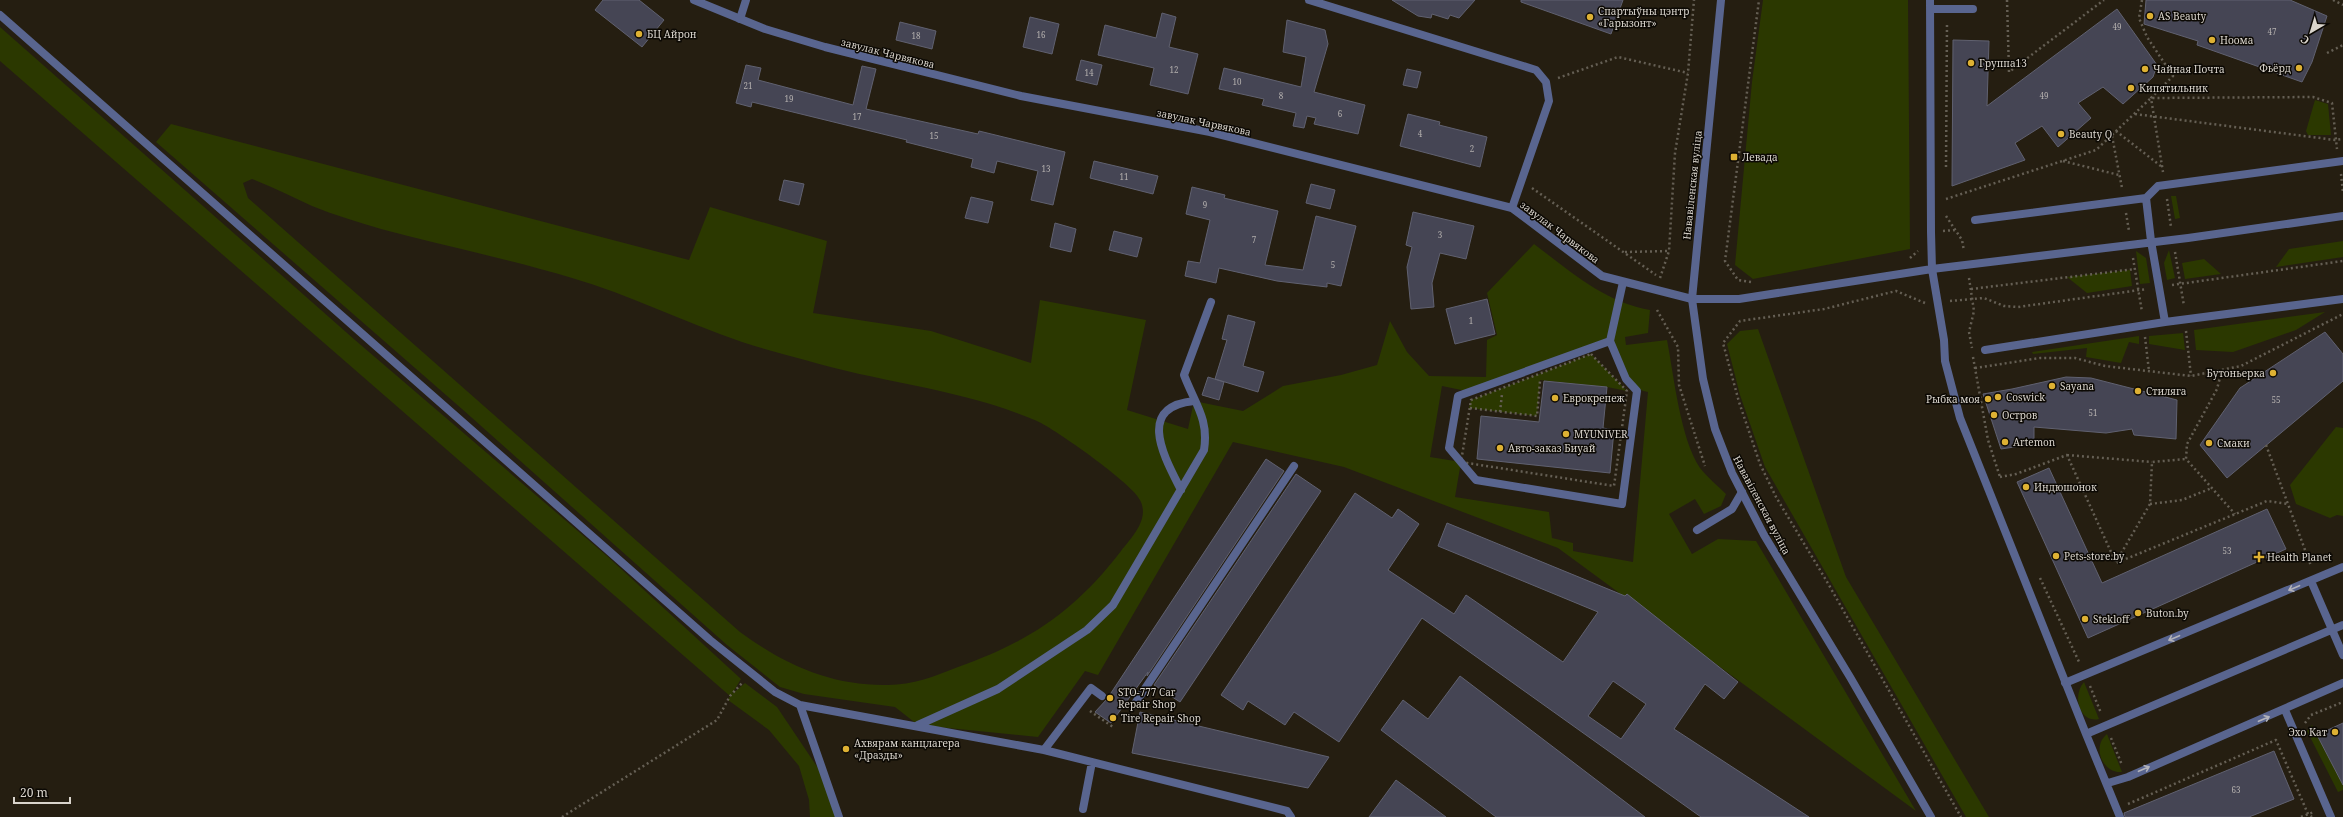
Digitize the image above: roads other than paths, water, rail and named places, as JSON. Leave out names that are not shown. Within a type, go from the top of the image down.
[{"type":"street","name":"завулак Чарвякова","points":[[694,0],[740,18],[825,47],[1021,96],[1210,132],[1512,208],[1602,276],[1692,299],[1739,299],[1932,269],[2343,216]]},
{"type":"street","points":[[740,18],[746,0]]},
{"type":"street","points":[[1309,0],[1536,70],[1546,82],[1548,101],[1512,208]]},
{"type":"street","name":"Нававіленская вуліца","points":[[1721,0],[1692,299],[1703,379],[1715,429],[1742,492],[1764,535],[1850,677],[1931,817]]},
{"type":"street","points":[[1974,9],[1947,9],[1930,4],[1930,232],[1932,269],[1946,361],[1960,418],[2086,734],[2108,783],[2120,817]]},
{"type":"street","points":[[0,14],[750,674],[775,692],[800,705],[918,725],[1044,750],[1287,811],[1291,817]]},
{"type":"street","points":[[1974,220],[2146,198],[2158,186],[2343,161]]},
{"type":"street","points":[[2146,198],[2151,241],[2165,322]]},
{"type":"street","points":[[1610,341],[1458,396],[1449,448],[1476,480],[1622,504],[1637,390],[1626,379],[1610,341],[1623,282]]},
{"type":"street","points":[[1985,350],[2165,322],[2343,299]]},
{"type":"street","points":[[918,725],[998,689],[1087,630],[1114,606],[1204,450],[1207,434],[1204,418],[1194,401],[1184,375],[1211,302]]},
{"type":"street","points":[[1181,490],[1164,456],[1158,437],[1163,415],[1177,403],[1194,401]]},
{"type":"street","points":[[1134,705],[1294,466]]},
{"type":"street","points":[[1697,530],[1732,509],[1742,492]]},
{"type":"street","points":[[2065,682],[2343,567]]},
{"type":"street","points":[[2311,581],[2343,655]]},
{"type":"street","points":[[2086,734],[2343,625]]},
{"type":"street","points":[[2108,783],[2128,777],[2285,710],[2343,683]]},
{"type":"street","points":[[1044,750],[1091,688],[1102,696]]},
{"type":"street","points":[[800,705],[839,817]]},
{"type":"street","points":[[2285,710],[2331,817]]},
{"type":"street","points":[[1083,809],[1092,762]]},
{"type":"place","name":"AS Beauty","points":[[2150,16]]},
{"type":"place","name":"Спартыўны цэнтр «Гарызонт»","points":[[1590,17]]},
{"type":"place","name":"БЦ Айрон","points":[[639,34]]},
{"type":"place","name":"Ноома","points":[[2212,40]]},
{"type":"place","name":"Группа13","points":[[1971,63]]},
{"type":"place","name":"Фьëрд","points":[[2299,68]]},
{"type":"place","name":"Чайная Почта","points":[[2145,69]]},
{"type":"place","name":"Кипятильник","points":[[2131,88]]},
{"type":"place","name":"Beauty Q","points":[[2061,134]]},
{"type":"place","name":"Левада","points":[[1734,157]]},
{"type":"place","name":"Бутоньерка","points":[[2273,373]]},
{"type":"place","name":"Sayana","points":[[2052,386]]},
{"type":"place","name":"Стиляга","points":[[2138,391]]},
{"type":"place","name":"Coswick","points":[[1998,397]]},
{"type":"place","name":"Еврокрепеж","points":[[1555,398]]},
{"type":"place","name":"Рыбка моя","points":[[1988,399]]},
{"type":"place","name":"Остров","points":[[1994,415]]},
{"type":"place","name":"MYUNIVER","points":[[1566,434]]},
{"type":"place","name":"Artemon","points":[[2005,442]]},
{"type":"place","name":"Смаки","points":[[2209,443]]},
{"type":"place","name":"Авто-заказ Биуай","points":[[1500,448]]},
{"type":"place","name":"Индюшонок","points":[[2026,487]]},
{"type":"place","name":"Pets-store.by","points":[[2056,556]]},
{"type":"place","name":"Health Planet","points":[[2259,557]]},
{"type":"place","name":"Buton.by","points":[[2138,613]]},
{"type":"place","name":"Stekloff","points":[[2085,619]]},
{"type":"place","name":"STO-777 Car Repair Shop","points":[[1110,698]]},
{"type":"place","name":"Tire Repair Shop","points":[[1113,718]]},
{"type":"place","name":"Эхо Кат","points":[[2335,732]]},
{"type":"place","name":"Ахвярам канцлагера «Дразды»","points":[[846,749]]}]
